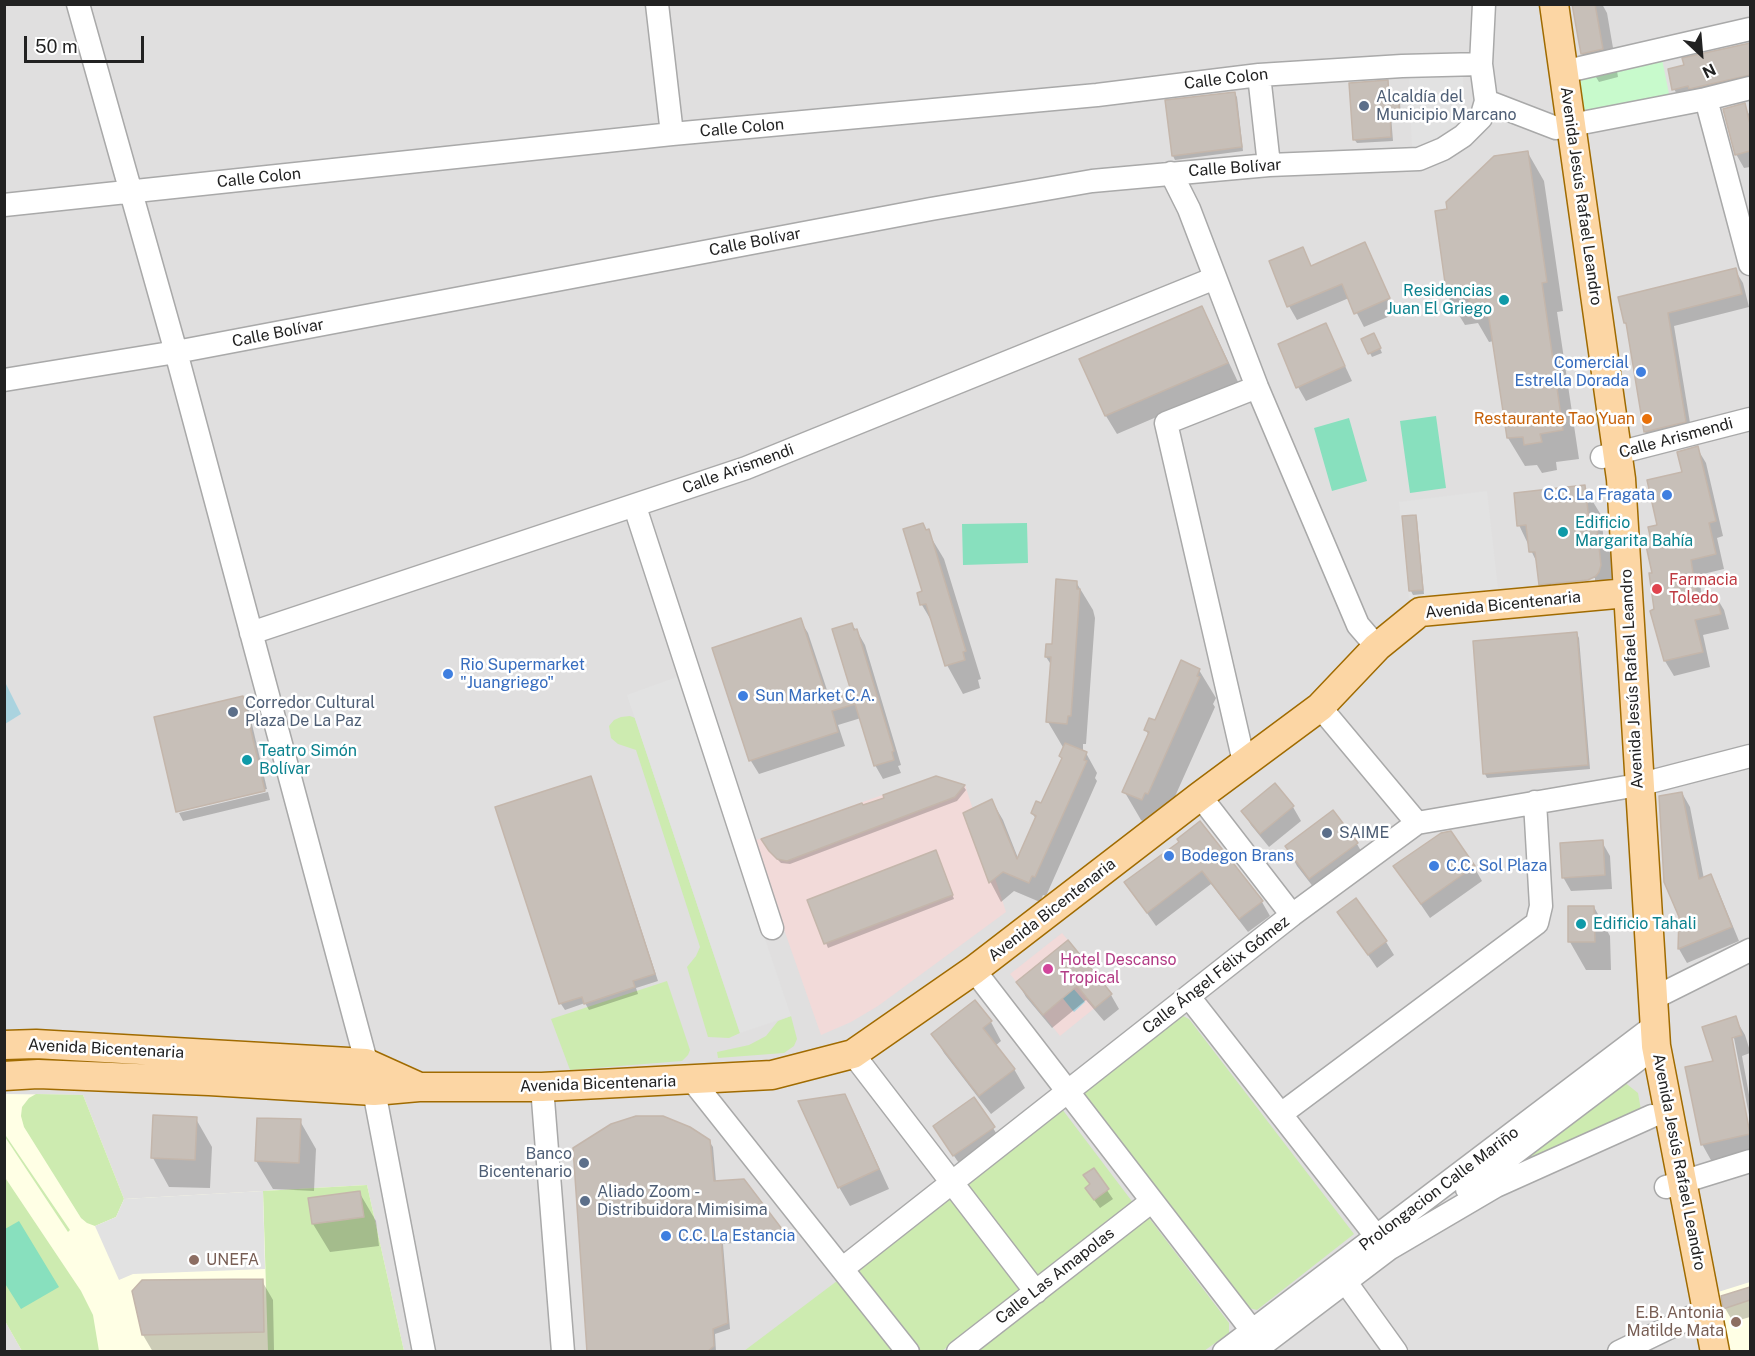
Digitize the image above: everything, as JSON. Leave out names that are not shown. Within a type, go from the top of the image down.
[{"type":"main road","name":"Avenida Jesús Rafael Leandro","points":[[1539,4],[1563,127],[1609,456],[1605,481],[1619,593],[1652,1116],[1674,1184],[1689,1318],[1696,1352]]},
{"type":"main road","name":"Avenida Jesús Rafael Leandro","points":[[1554,4],[1563,72],[1563,127]]},
{"type":"main road","name":"Avenida Bicentenaria","points":[[4,1076],[38,1074],[374,1091],[419,1087],[542,1087],[772,1076],[853,1054],[974,970],[1244,762],[1320,707],[1377,646],[1420,612],[1619,593]]},
{"type":"main road","name":"Avenida Jesús Rafael Leandro","points":[[1630,786],[1647,1034],[1674,1184],[1715,1352]]},
{"type":"main road","name":"Avenida Bicentenaria","points":[[4,1045],[36,1044],[366,1063],[419,1087]]},
{"type":"street","points":[[78,4],[176,352],[374,1091],[424,1352]]},
{"type":"street","points":[[657,4],[672,134]]},
{"type":"street","points":[[1484,4],[1481,64],[1486,101],[1563,127],[1750,88]]},
{"type":"street","points":[[1563,72],[1750,29]]},
{"type":"street","name":"Calle Colon","points":[[4,205],[672,134],[1097,96],[1259,75],[1402,66],[1481,64]]},
{"type":"street","points":[[1259,75],[1269,165]]},
{"type":"street","points":[[1706,99],[1750,264]]},
{"type":"street","name":"Calle Bolívar","points":[[4,380],[176,352],[942,207],[1092,181],[1269,165],[1419,159],[1443,149],[1463,136],[1482,118],[1486,101]]},
{"type":"street","points":[[1189,209],[1192,191],[1212,169]]},
{"type":"street","points":[[1171,173],[1189,209],[1257,387],[1358,625],[1377,646]]},
{"type":"street","name":"Calle Arismendi","points":[[251,633],[746,468],[1215,278]]},
{"type":"street","points":[[1244,762],[1166,423],[1257,387]]},
{"type":"street","name":"Calle Arismendi","points":[[1609,456],[1750,419]]},
{"type":"street","points":[[634,507],[772,927]]},
{"type":"street","points":[[1320,707],[1417,823]]},
{"type":"street","name":"Calle Ángel Félix Gómez","points":[[842,1269],[1292,915],[1417,823],[1630,786],[1750,756]]},
{"type":"street","points":[[1200,796],[1292,915]]},
{"type":"street","points":[[1281,1114],[1537,922],[1541,906],[1535,802]]},
{"type":"street","name":"Prolongacion Calle Mariño","points":[[1224,1352],[1259,1344],[1341,1274],[1647,1034],[1750,950]]},
{"type":"street","points":[[974,970],[1259,1344]]},
{"type":"street","points":[[1189,997],[1381,1243],[1496,1186],[1652,1116]]},
{"type":"street","points":[[853,1054],[1036,1292]]},
{"type":"street","points":[[692,1080],[908,1352]]},
{"type":"street","points":[[542,1087],[563,1352]]},
{"type":"street","points":[[1674,1184],[1750,1161]]},
{"type":"street","name":"Calle Las Amapolas","points":[[958,1352],[1152,1201]]},
{"type":"street","points":[[1341,1274],[1396,1352]]},
{"type":"street","points":[[1619,1352],[1689,1318]]},
{"type":"shaded area","points":[[5,5],[1750,5],[1750,1351],[5,1352]]},
{"type":"shaded area","points":[[1463,71],[1464,123],[1427,147],[1412,148],[1409,74]]},
{"type":"shaded area","points":[[1487,491],[1498,589],[1409,599],[1399,502]]},
{"type":"shaded area","points":[[677,677],[791,1016],[740,1033],[627,695]]},
{"type":"shaded area","points":[[936,776],[965,785],[1006,912],[878,1006],[851,1022],[821,1035],[753,841]]},
{"type":"shaded area","points":[[1062,933],[1112,994],[1060,1036],[1010,974]]},
{"type":"shaded area","name":"UNEFA","points":[[4,1094],[83,1095],[124,1199],[367,1185],[404,1351],[22,1351],[5,1321]]},
{"type":"shaded area","points":[[263,1191],[265,1269],[133,1274],[119,1280],[95,1226],[116,1217],[124,1199]]},
{"type":"shaded area","name":"E.B. Antonia Matilde Mata","points":[[1750,1282],[1750,1351],[1727,1351],[1715,1293]]},
{"type":"green space","points":[[1661,54],[1670,99],[1584,117],[1574,72]]},
{"type":"green space","points":[[1436,416],[1446,488],[1410,493],[1400,421]]},
{"type":"green space","points":[[1349,418],[1367,481],[1332,491],[1314,428]]},
{"type":"green space","points":[[1027,523],[1028,563],[963,565],[962,524]]},
{"type":"green space","points":[[630,716],[635,718],[740,1033],[729,1038],[708,1037],[687,967],[700,947],[636,750],[618,744],[611,738],[609,726],[614,720]]},
{"type":"green space","points":[[667,981],[690,1050],[682,1061],[570,1070],[551,1019]]},
{"type":"green space","points":[[791,1016],[797,1039],[794,1046],[784,1053],[718,1058],[717,1052],[749,1045],[766,1036],[778,1021]]},
{"type":"green space","points":[[1183,1016],[1189,1019],[1354,1234],[1257,1310],[1249,1308],[1081,1092]]},
{"type":"green space","points":[[1623,1081],[1638,1093],[1641,1110],[1514,1166]]},
{"type":"green space","points":[[36,1094],[83,1095],[124,1199],[116,1217],[95,1226],[81,1218],[24,1127],[21,1116],[22,1107],[29,1098]]},
{"type":"green space","points":[[1062,1109],[1134,1204],[1038,1277],[965,1182]]},
{"type":"green space","points":[[4,1133],[70,1230],[68,1232],[5,1137]]},
{"type":"green space","points":[[4,1176],[81,1291],[93,1315],[99,1351],[22,1351],[5,1321]]},
{"type":"green space","points":[[367,1185],[404,1351],[268,1351],[263,1191]]},
{"type":"green space","points":[[948,1195],[1022,1291],[942,1351],[916,1351],[852,1268]]},
{"type":"green space","points":[[1149,1218],[1229,1323],[1229,1333],[1204,1351],[973,1352]]},
{"type":"green space","points":[[19,1221],[59,1287],[21,1309],[4,1282],[5,1229]]},
{"type":"green space","points":[[837,1281],[892,1351],[744,1351]]},
{"type":"water","points":[[4,680],[21,714],[5,724],[4,724]]},
{"type":"water","points":[[1072,987],[1085,1002],[1074,1012],[1061,996]]},
{"type":"building","points":[[1572,4],[1595,4],[1603,49],[1581,54]]},
{"type":"building","points":[[1750,43],[1750,75],[1689,89],[1688,86],[1672,90],[1668,69],[1684,65],[1682,58]]},
{"type":"building","points":[[1388,80],[1389,98],[1399,97],[1399,112],[1390,113],[1391,137],[1353,140],[1349,83]]},
{"type":"building","points":[[1235,92],[1242,147],[1172,156],[1165,100]]},
{"type":"building","points":[[1745,103],[1750,124],[1750,151],[1735,155],[1723,109]]},
{"type":"building","name":"Residencias Juan El Griego","points":[[1528,151],[1547,282],[1542,283],[1563,430],[1540,434],[1542,442],[1524,445],[1523,437],[1507,438],[1488,312],[1471,314],[1468,294],[1447,297],[1435,211],[1447,209],[1446,202],[1494,156]]},
{"type":"building","points":[[1365,242],[1390,298],[1354,314],[1342,284],[1287,307],[1269,261],[1303,247],[1311,266]]},
{"type":"building","points":[[1736,268],[1742,294],[1668,313],[1686,422],[1644,432],[1626,323],[1624,323],[1618,297]]},
{"type":"building","points":[[1202,306],[1228,363],[1105,416],[1079,359]]},
{"type":"building","points":[[1326,323],[1345,366],[1296,388],[1278,344]]},
{"type":"building","points":[[1374,333],[1381,348],[1368,354],[1361,339]]},
{"type":"building","points":[[1698,446],[1716,521],[1709,523],[1716,554],[1691,560],[1697,599],[1716,594],[1721,614],[1695,620],[1703,652],[1664,661],[1650,611],[1654,609],[1649,573],[1652,573],[1645,541],[1651,540],[1648,527],[1657,525],[1647,480],[1682,472],[1677,452]]},
{"type":"building","name":"Edificio Margarita Bahía","points":[[1585,485],[1590,529],[1597,528],[1601,565],[1599,572],[1588,580],[1539,585],[1535,552],[1529,552],[1526,525],[1517,526],[1514,493]]},
{"type":"building","points":[[1416,515],[1423,590],[1409,591],[1402,516]]},
{"type":"building","points":[[923,523],[926,530],[929,529],[966,651],[963,652],[965,660],[945,666],[926,604],[920,605],[917,593],[922,591],[903,529]]},
{"type":"building","points":[[1056,579],[1077,581],[1077,589],[1080,589],[1071,716],[1068,716],[1067,724],[1046,722],[1051,657],[1045,657],[1046,644],[1052,644]]},
{"type":"building","points":[[801,618],[827,698],[851,691],[832,629],[852,623],[854,630],[857,629],[894,751],[892,752],[894,760],[874,766],[855,704],[832,711],[838,732],[749,761],[712,648]]},
{"type":"building","points":[[1577,632],[1588,765],[1483,774],[1473,641]]},
{"type":"building","points":[[1181,660],[1200,669],[1197,676],[1200,677],[1148,794],[1145,793],[1142,800],[1122,792],[1149,732],[1144,730],[1149,718],[1155,720]]},
{"type":"building","points":[[243,696],[265,791],[176,812],[154,717]]},
{"type":"building","points":[[1065,743],[1087,752],[1084,760],[1087,761],[1035,877],[1032,876],[1029,883],[1003,872],[989,883],[963,813],[992,799],[1017,859],[1036,816],[1031,813],[1036,801],[1041,803],[1062,758],[1059,756]]},
{"type":"building","points":[[591,776],[655,974],[633,981],[635,987],[584,1004],[582,997],[559,1004],[495,807]]},
{"type":"building","points":[[936,776],[965,785],[955,797],[787,861],[777,859],[761,839],[862,803],[863,805],[884,798],[883,795]]},
{"type":"building","points":[[1275,783],[1294,806],[1260,834],[1241,811]]},
{"type":"building","points":[[1682,792],[1699,879],[1711,874],[1732,927],[1678,949],[1679,917],[1664,882],[1659,796]]},
{"type":"building","points":[[1333,810],[1358,843],[1309,879],[1285,846]]},
{"type":"building","points":[[1200,821],[1263,901],[1239,919],[1202,871],[1147,913],[1124,882],[1179,842],[1177,839]]},
{"type":"building","name":"C.C. Sol Plaza","points":[[1451,831],[1475,866],[1421,904],[1393,866],[1441,833]]},
{"type":"building","points":[[1603,840],[1605,875],[1562,878],[1560,843]]},
{"type":"building","points":[[936,850],[953,895],[824,944],[807,900]]},
{"type":"building","points":[[1356,898],[1387,941],[1368,955],[1337,912]]},
{"type":"building","name":"Edificio Tahali","points":[[1568,906],[1594,906],[1595,942],[1568,942]]},
{"type":"building","points":[[1068,940],[1112,994],[1095,1008],[1077,986],[1043,1015],[1016,982]]},
{"type":"building","points":[[975,1000],[992,1021],[983,1028],[1015,1069],[979,1096],[931,1034]]},
{"type":"building","points":[[1736,1016],[1742,1035],[1732,1038],[1750,1134],[1701,1145],[1685,1067],[1713,1061],[1702,1027]]},
{"type":"building","points":[[845,1094],[879,1169],[838,1188],[798,1101]]},
{"type":"building","points":[[974,1097],[995,1127],[953,1156],[933,1126]]},
{"type":"building","points":[[153,1115],[197,1117],[195,1160],[151,1158]]},
{"type":"building","name":"C.C. La Estancia","points":[[636,1116],[663,1116],[690,1127],[710,1140],[714,1181],[744,1179],[785,1233],[721,1238],[728,1323],[713,1329],[714,1346],[707,1352],[587,1352],[573,1148],[611,1124]]},
{"type":"building","points":[[257,1118],[301,1119],[299,1163],[255,1161]]},
{"type":"building","points":[[1094,1168],[1109,1189],[1094,1200],[1085,1188],[1090,1184],[1083,1175]]},
{"type":"building","points":[[360,1191],[364,1217],[312,1224],[308,1198]]},
{"type":"building","points":[[263,1279],[264,1332],[142,1335],[132,1291],[142,1280]]},
{"type":"building","points":[[1750,1287],[1750,1300],[1723,1309],[1721,1296]]},
{"type":"place","name":"Alcaldía del Municipio Marcano","points":[[1364,106]]},
{"type":"place","name":"Residencias Juan El Griego","points":[[1504,300]]},
{"type":"place","name":"Comercial Estrella Dorada","points":[[1641,372]]},
{"type":"place","name":"Restaurante Tao Yuan","points":[[1647,419]]},
{"type":"place","name":"C.C. La Fragata","points":[[1667,495]]},
{"type":"place","name":"Edificio Margarita Bahía","points":[[1563,532]]},
{"type":"place","name":"Farmacia Toledo","points":[[1657,589]]},
{"type":"place","name":"Rio Supermarket \"Juangriego\"","points":[[448,674]]},
{"type":"place","name":"Sun Market C.A.","points":[[743,696]]},
{"type":"place","name":"Corredor Cultural Plaza De La Paz","points":[[233,712]]},
{"type":"place","name":"Teatro Simón Bolívar","points":[[247,760]]},
{"type":"place","name":"SAIME","points":[[1327,833]]},
{"type":"place","name":"Bodegon Brans","points":[[1169,856]]},
{"type":"place","name":"C.C. Sol Plaza","points":[[1434,866]]},
{"type":"place","name":"Edificio Tahali","points":[[1581,924]]},
{"type":"place","name":"Hotel Descanso Tropical","points":[[1048,969]]},
{"type":"place","name":"Banco Bicentenario","points":[[584,1163]]},
{"type":"place","name":"Aliado Zoom - Distribuidora Mimisima","points":[[585,1201]]},
{"type":"place","name":"C.C. La Estancia","points":[[666,1236]]},
{"type":"place","name":"UNEFA","points":[[194,1260]]},
{"type":"place","name":"E.B. Antonia Matilde Mata","points":[[1736,1322]]}]
